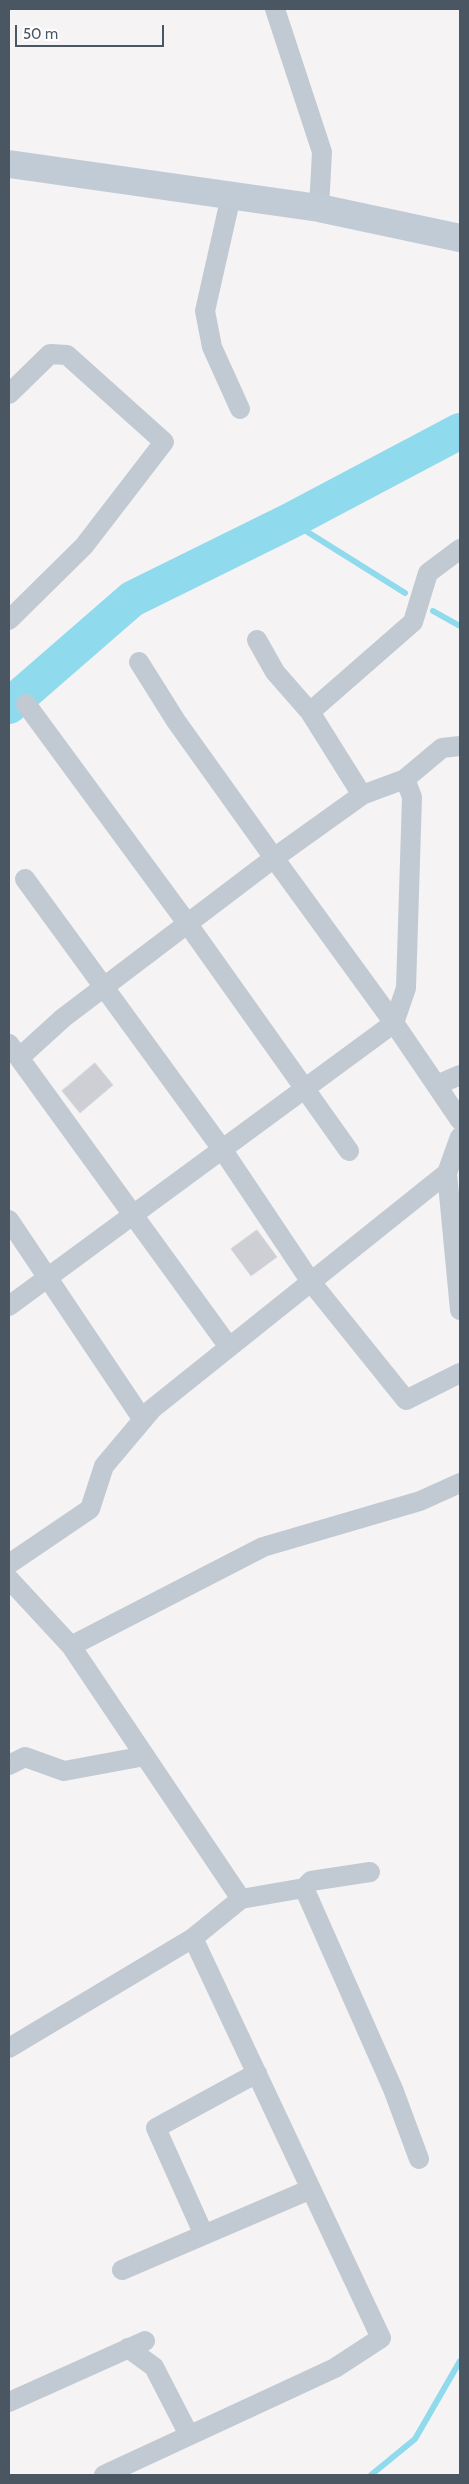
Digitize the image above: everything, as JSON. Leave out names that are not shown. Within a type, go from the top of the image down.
[{"type":"street","points":[[275,9],[322,152],[319,208]]},
{"type":"street","points":[[9,164],[319,208],[460,238]]},
{"type":"street","points":[[231,196],[205,311],[212,347],[240,409]]},
{"type":"street","points":[[9,394],[50,354],[66,355],[164,442],[84,546],[9,620]]},
{"type":"street","points":[[310,712],[413,622],[428,573],[460,549]]},
{"type":"street","points":[[257,640],[275,672],[310,712],[362,795]]},
{"type":"street","points":[[140,662],[176,721],[394,1023],[460,1120]]},
{"type":"street","points":[[26,704],[187,923],[350,1152]]},
{"type":"street","points":[[229,1347],[14,1051],[63,1018],[274,858],[362,795],[405,779],[442,748],[460,746]]},
{"type":"street","points":[[9,1306],[394,1023],[406,988],[412,796],[405,779]]},
{"type":"street","points":[[25,879],[102,988],[222,1149],[311,1282],[406,1400],[460,1373]]},
{"type":"street","points":[[437,1085],[460,1075]]},
{"type":"street","points":[[460,1137],[447,1173],[458,1256],[460,1310]]},
{"type":"street","points":[[9,1564],[90,1509],[104,1466],[152,1409],[447,1173]]},
{"type":"street","points":[[9,1220],[143,1420]]},
{"type":"street","points":[[71,1646],[263,1547],[420,1501],[460,1483]]},
{"type":"street","points":[[9,1579],[71,1646],[241,1899]]},
{"type":"street","points":[[9,1765],[26,1757],[64,1771],[145,1756]]},
{"type":"street","points":[[9,2048],[193,1938],[241,1899],[304,1888],[311,1881],[370,1872]]},
{"type":"street","points":[[304,1888],[393,2089],[419,2159]]},
{"type":"street","points":[[104,2475],[335,2368],[381,2338],[193,1938]]},
{"type":"street","points":[[204,2235],[156,2128],[257,2073]]},
{"type":"street","points":[[122,2270],[311,2190]]},
{"type":"street","points":[[9,2402],[136,2344],[154,2367],[190,2436]]},
{"type":"building","points":[[95,1063],[113,1085],[80,1113],[62,1091]]},
{"type":"building","points":[[257,1230],[277,1257],[251,1276],[231,1249]]},
{"type":"waterway","points":[[9,706],[132,599],[290,521],[460,431]]},
{"type":"waterway","points":[[290,521],[405,593]]},
{"type":"waterway","points":[[433,611],[460,626]]},
{"type":"waterway","points":[[371,2475],[415,2439],[460,2361]]}]
